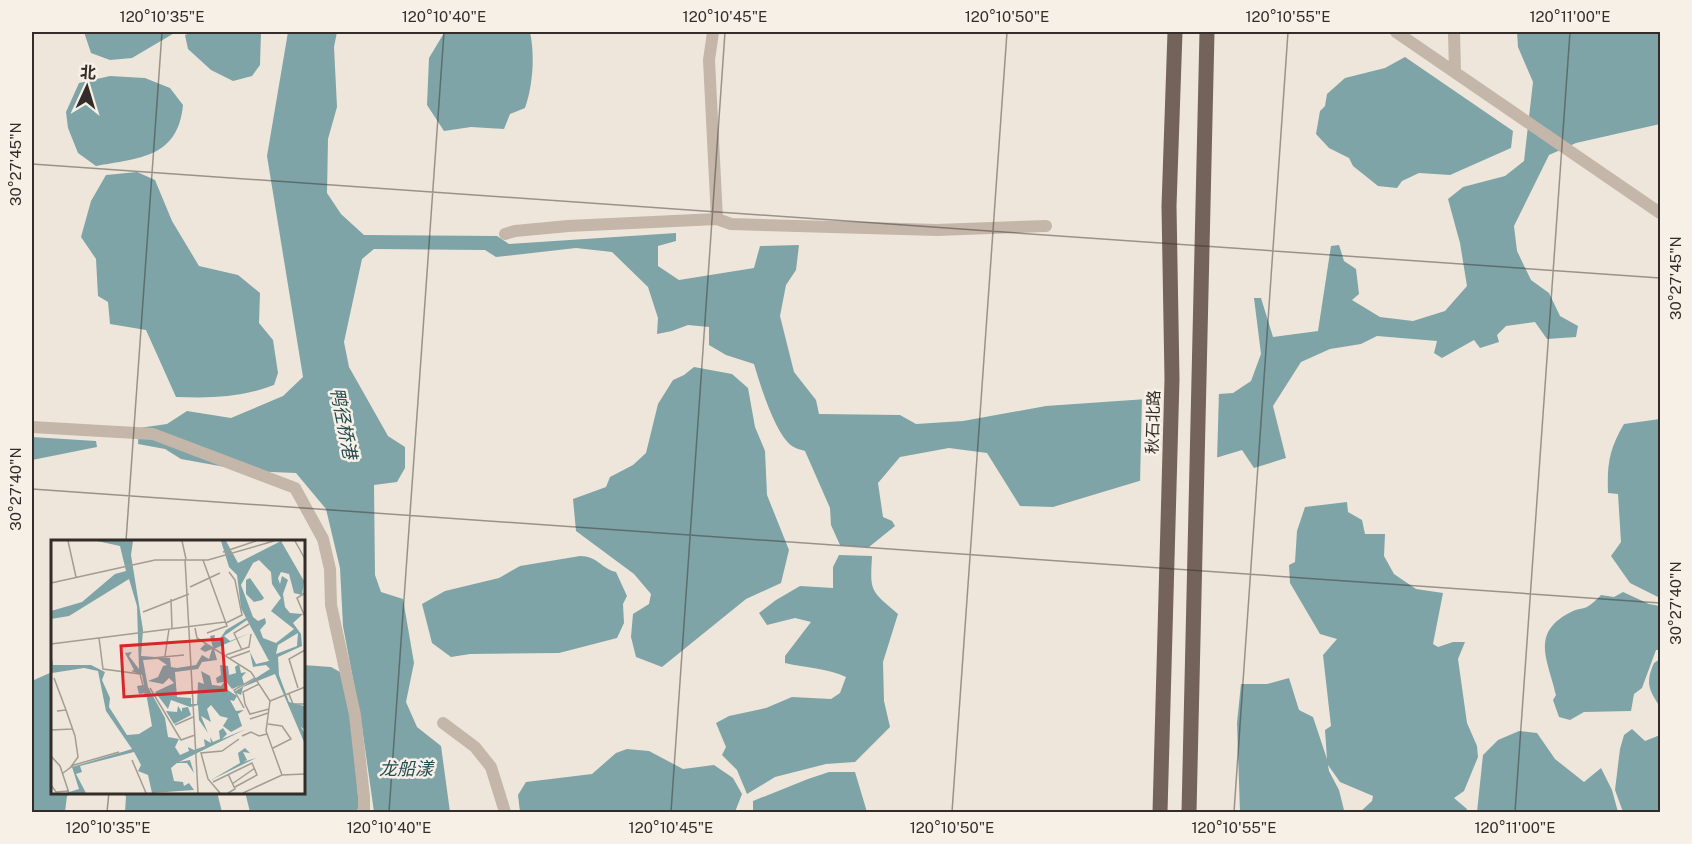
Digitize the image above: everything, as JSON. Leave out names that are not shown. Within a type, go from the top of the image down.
[{"type":"main road","name":"秋石北路","points":[[1160,813],[1172,379],[1169,206],[1175,32]]},
{"type":"main road","points":[[1189,813],[1207,32]]},
{"type":"street","points":[[713,32],[709,60],[717,219]]},
{"type":"street","points":[[1396,32],[1660,213]]},
{"type":"street","points":[[1454,32],[1455,72]]},
{"type":"street","points":[[505,234],[568,226],[717,219],[731,224],[937,230],[1046,226]]},
{"type":"street","points":[[32,427],[153,435],[295,488],[323,539],[330,569],[331,605],[355,715],[364,813]]},
{"type":"street","points":[[443,723],[475,747],[490,767],[505,813]]},
{"type":"water","points":[[84,32],[176,32],[132,58],[110,60],[91,53]]},
{"type":"water","points":[[191,32],[261,32],[260,65],[252,76],[233,81],[211,70],[188,49],[185,35]]},
{"type":"water","points":[[288,32],[337,32],[334,47],[337,107],[328,139],[327,193],[341,214],[364,235],[497,236],[509,244],[676,233],[676,241],[658,246],[658,266],[679,280],[754,268],[760,246],[799,245],[796,270],[786,285],[780,316],[794,372],[816,400],[819,414],[900,415],[916,424],[963,421],[1046,406],[1233,393],[1251,381],[1261,354],[1254,298],[1261,298],[1273,337],[1318,331],[1331,246],[1339,245],[1344,261],[1356,269],[1359,294],[1352,300],[1380,317],[1413,321],[1445,311],[1467,286],[1460,243],[1448,199],[1463,187],[1505,176],[1524,161],[1533,82],[1518,47],[1517,32],[1660,32],[1660,124],[1576,143],[1549,155],[1514,226],[1517,251],[1531,280],[1549,293],[1560,316],[1578,326],[1576,337],[1547,339],[1535,322],[1506,326],[1497,335],[1499,342],[1480,348],[1474,340],[1442,358],[1434,353],[1437,341],[1377,336],[1361,344],[1330,349],[1301,362],[1273,406],[1286,458],[1254,468],[1242,450],[1053,507],[1020,506],[987,453],[949,448],[900,457],[878,483],[883,517],[892,521],[895,526],[869,547],[840,545],[831,525],[830,508],[805,451],[792,446],[780,431],[769,408],[754,364],[726,355],[709,345],[709,327],[688,325],[657,334],[658,318],[648,287],[612,252],[576,248],[496,257],[485,250],[374,249],[362,259],[344,342],[349,367],[388,436],[405,447],[405,468],[397,482],[374,485],[375,575],[381,592],[403,599],[414,663],[406,702],[417,727],[441,746],[450,812],[374,812],[362,727],[343,626],[340,568],[326,509],[296,473],[247,471],[181,459],[165,449],[138,444],[139,428],[167,424],[187,411],[231,418],[283,396],[303,377],[267,156]]},
{"type":"water","points":[[530,32],[533,60],[528,99],[525,108],[510,114],[504,129],[471,127],[444,131],[427,105],[429,58],[444,33]]},
{"type":"water","points":[[1405,57],[1513,131],[1511,148],[1450,175],[1419,173],[1402,181],[1397,188],[1378,186],[1353,166],[1349,158],[1329,148],[1316,134],[1320,111],[1325,106],[1327,94],[1345,78],[1385,68]]},
{"type":"water","points":[[110,76],[145,78],[170,88],[183,105],[180,123],[165,145],[141,157],[96,166],[78,153],[68,128],[66,112],[79,83]]},
{"type":"water","points":[[137,172],[155,180],[172,221],[199,266],[238,275],[260,293],[259,323],[273,340],[278,373],[274,385],[226,396],[176,397],[146,330],[110,324],[108,302],[98,296],[96,259],[81,237],[91,201],[106,175]]},
{"type":"water","points":[[694,367],[732,374],[748,388],[755,427],[765,451],[767,495],[789,550],[781,583],[746,599],[662,667],[636,657],[631,637],[633,614],[649,604],[651,594],[634,574],[576,531],[573,499],[606,487],[610,477],[633,465],[646,453],[658,404],[673,380]]},
{"type":"water","points":[[1660,419],[1660,598],[1630,583],[1611,556],[1621,542],[1618,494],[1608,493],[1608,483],[1612,449],[1624,424]]},
{"type":"water","points":[[32,437],[96,441],[97,447],[32,460]]},
{"type":"water","points":[[1347,502],[1348,512],[1362,520],[1365,534],[1385,534],[1384,556],[1394,574],[1416,589],[1443,593],[1433,644],[1438,647],[1453,642],[1465,642],[1458,659],[1467,723],[1477,746],[1478,757],[1464,791],[1454,798],[1467,809],[1466,812],[1360,812],[1372,801],[1373,796],[1340,782],[1328,765],[1339,790],[1344,810],[1349,812],[1240,812],[1237,723],[1241,684],[1267,684],[1289,678],[1299,710],[1313,717],[1327,759],[1325,730],[1331,726],[1323,655],[1337,639],[1320,634],[1290,583],[1289,565],[1295,562],[1297,531],[1305,507]]},
{"type":"water","points":[[839,555],[872,556],[871,577],[874,590],[898,614],[883,662],[884,701],[890,727],[855,762],[826,764],[775,777],[747,794],[737,770],[722,755],[726,747],[716,723],[729,716],[766,708],[792,697],[831,699],[840,693],[846,677],[824,670],[785,663],[785,656],[811,622],[795,618],[767,625],[759,613],[800,586],[833,588],[833,567]]},
{"type":"water","points":[[580,556],[591,558],[616,572],[627,596],[623,604],[624,623],[617,638],[559,653],[470,654],[451,657],[432,643],[422,604],[445,591],[499,578],[520,566]]},
{"type":"water","points":[[1623,592],[1649,604],[1660,606],[1660,650],[1656,650],[1642,688],[1634,694],[1631,711],[1584,712],[1570,720],[1559,717],[1553,700],[1556,695],[1546,658],[1546,637],[1559,619],[1573,611],[1587,607],[1601,595],[1614,597]]},
{"type":"water","points":[[1660,659],[1660,707],[1651,691],[1649,681],[1654,663]]},
{"type":"water","points":[[304,665],[331,667],[340,672],[351,716],[359,807],[356,812],[250,812],[245,793],[304,793]]},
{"type":"water","points":[[51,672],[51,793],[72,793],[67,796],[65,812],[32,812],[32,687],[34,680]]},
{"type":"water","points":[[1632,729],[1645,741],[1660,735],[1660,812],[1623,812],[1615,790],[1620,749],[1624,735]]},
{"type":"water","points":[[1519,731],[1537,733],[1555,759],[1584,782],[1601,768],[1612,790],[1618,812],[1477,812],[1483,755],[1498,740]]},
{"type":"water","points":[[627,749],[649,751],[683,769],[714,765],[733,778],[742,794],[735,812],[520,812],[518,795],[526,782],[592,774],[616,753]]},
{"type":"water","points":[[829,772],[855,772],[867,812],[753,812],[753,801]]},
{"type":"water","points":[[119,793],[217,793],[222,812],[125,812],[126,796]]},
{"type":"pier","points":[[1219,391],[1217,461],[1140,484],[1142,397]]},
{"type":"water label","name":"鸭径桥港","points":[[344,423]]},
{"type":"water label","name":"龙船漾","points":[[406,768]]}]
